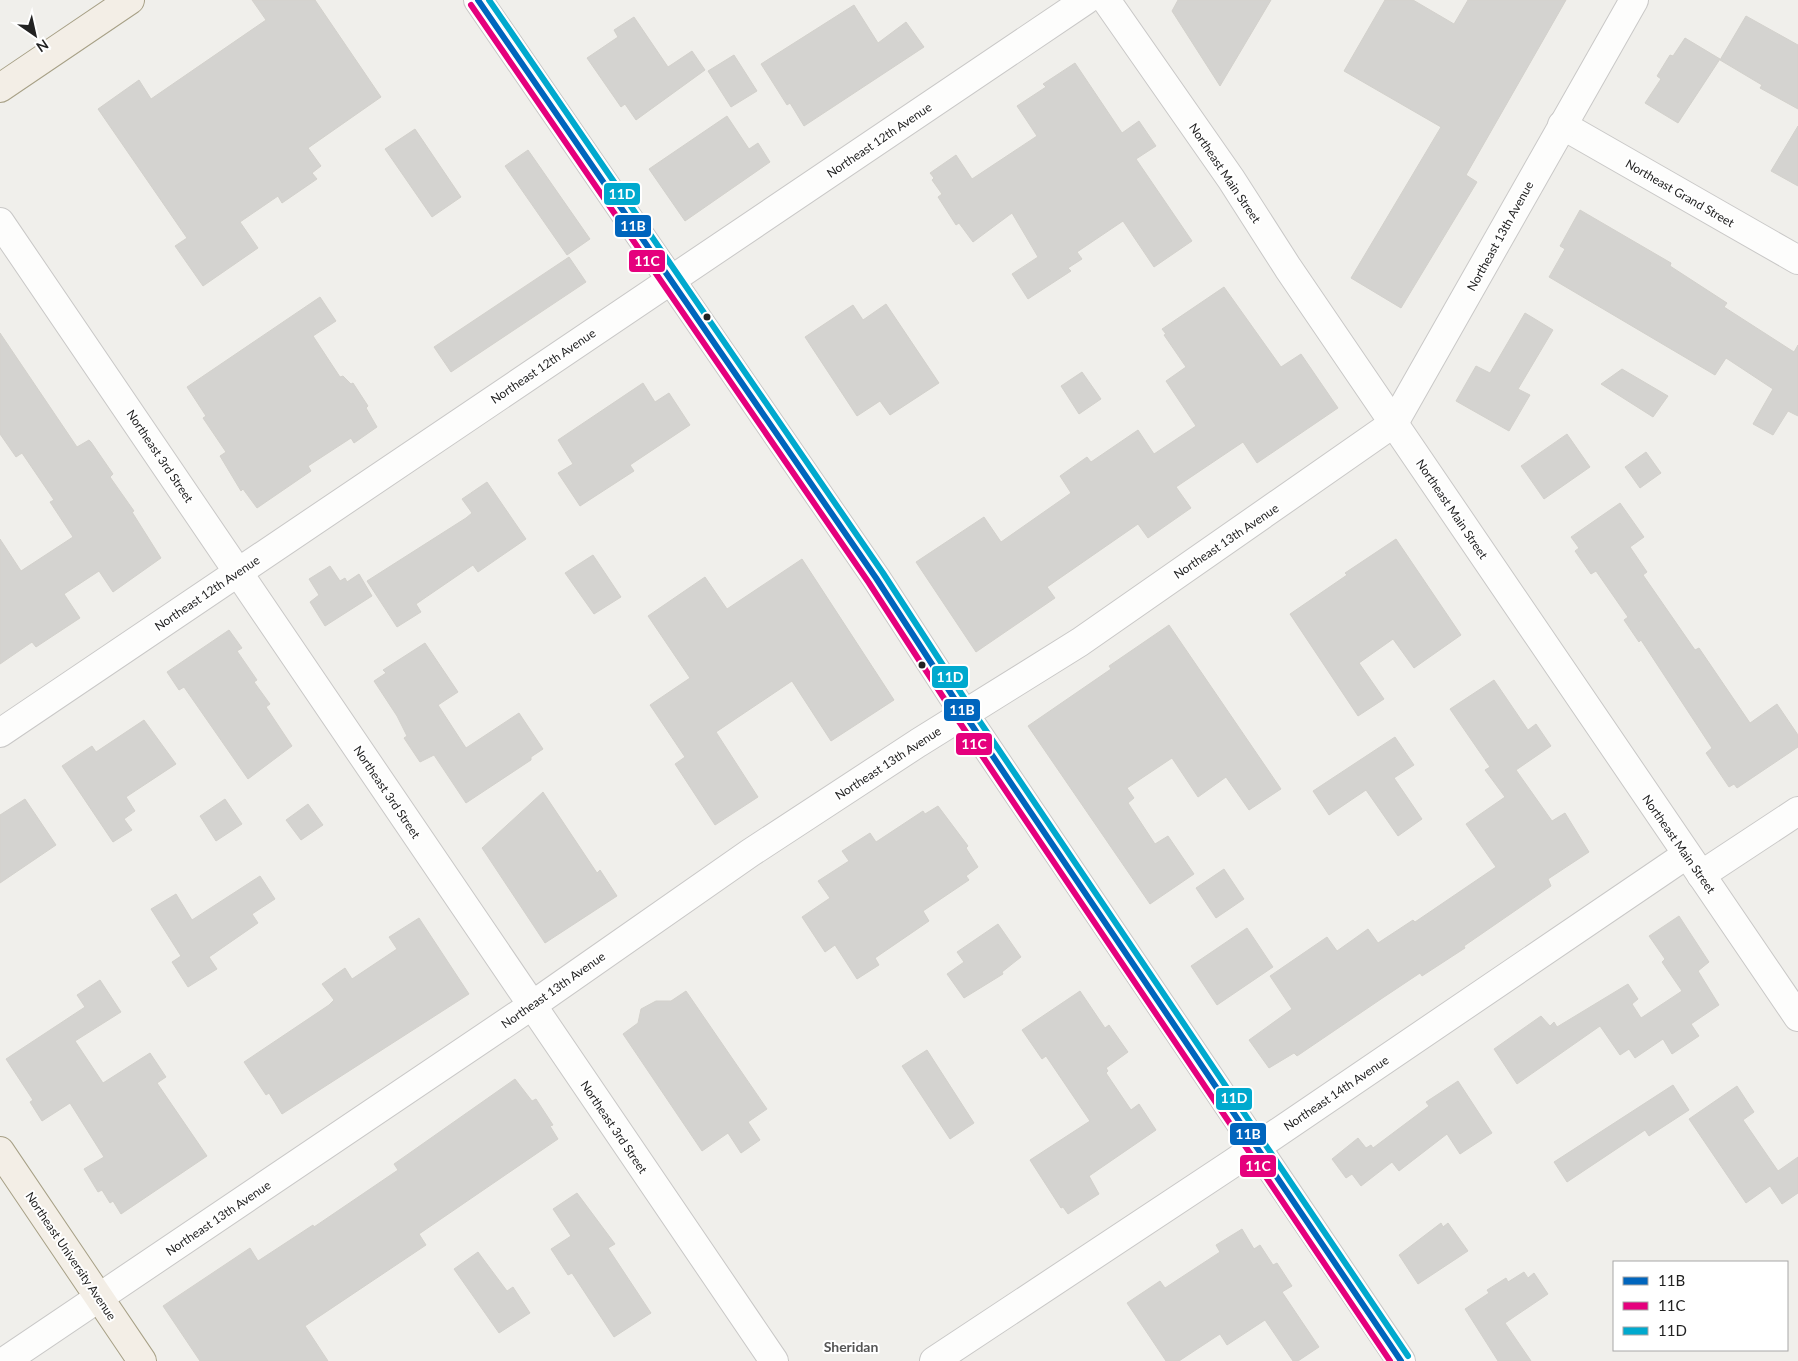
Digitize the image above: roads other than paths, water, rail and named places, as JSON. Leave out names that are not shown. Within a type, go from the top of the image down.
[{"type":"main road","points":[[0,88],[130,0]]},
{"type":"main road","name":"Northeast University Avenue","points":[[0,1151],[142,1361]]},
{"type":"street","points":[[478,0],[876,578],[965,714],[1258,1146],[1401,1361]]},
{"type":"street","name":"Northeast 12th Avenue","points":[[0,733],[1086,0]]},
{"type":"street","name":"Northeast Main Street","points":[[1106,0],[1231,179],[1394,424],[1798,1017]]},
{"type":"street","name":"Northeast 13th Avenue","points":[[5,1361],[531,1006],[750,853],[1080,642],[1394,424],[1634,0]]},
{"type":"street","name":"Northeast Grand Street","points":[[1562,125],[1798,260]]},
{"type":"street","name":"Northeast 3rd Street","points":[[0,222],[774,1361]]},
{"type":"street","name":"Northeast 14th Avenue","points":[[934,1361],[1258,1146],[1694,865],[1798,811]]},
{"type":"district","name":"Sheridan","points":[[851,1346]]}]
